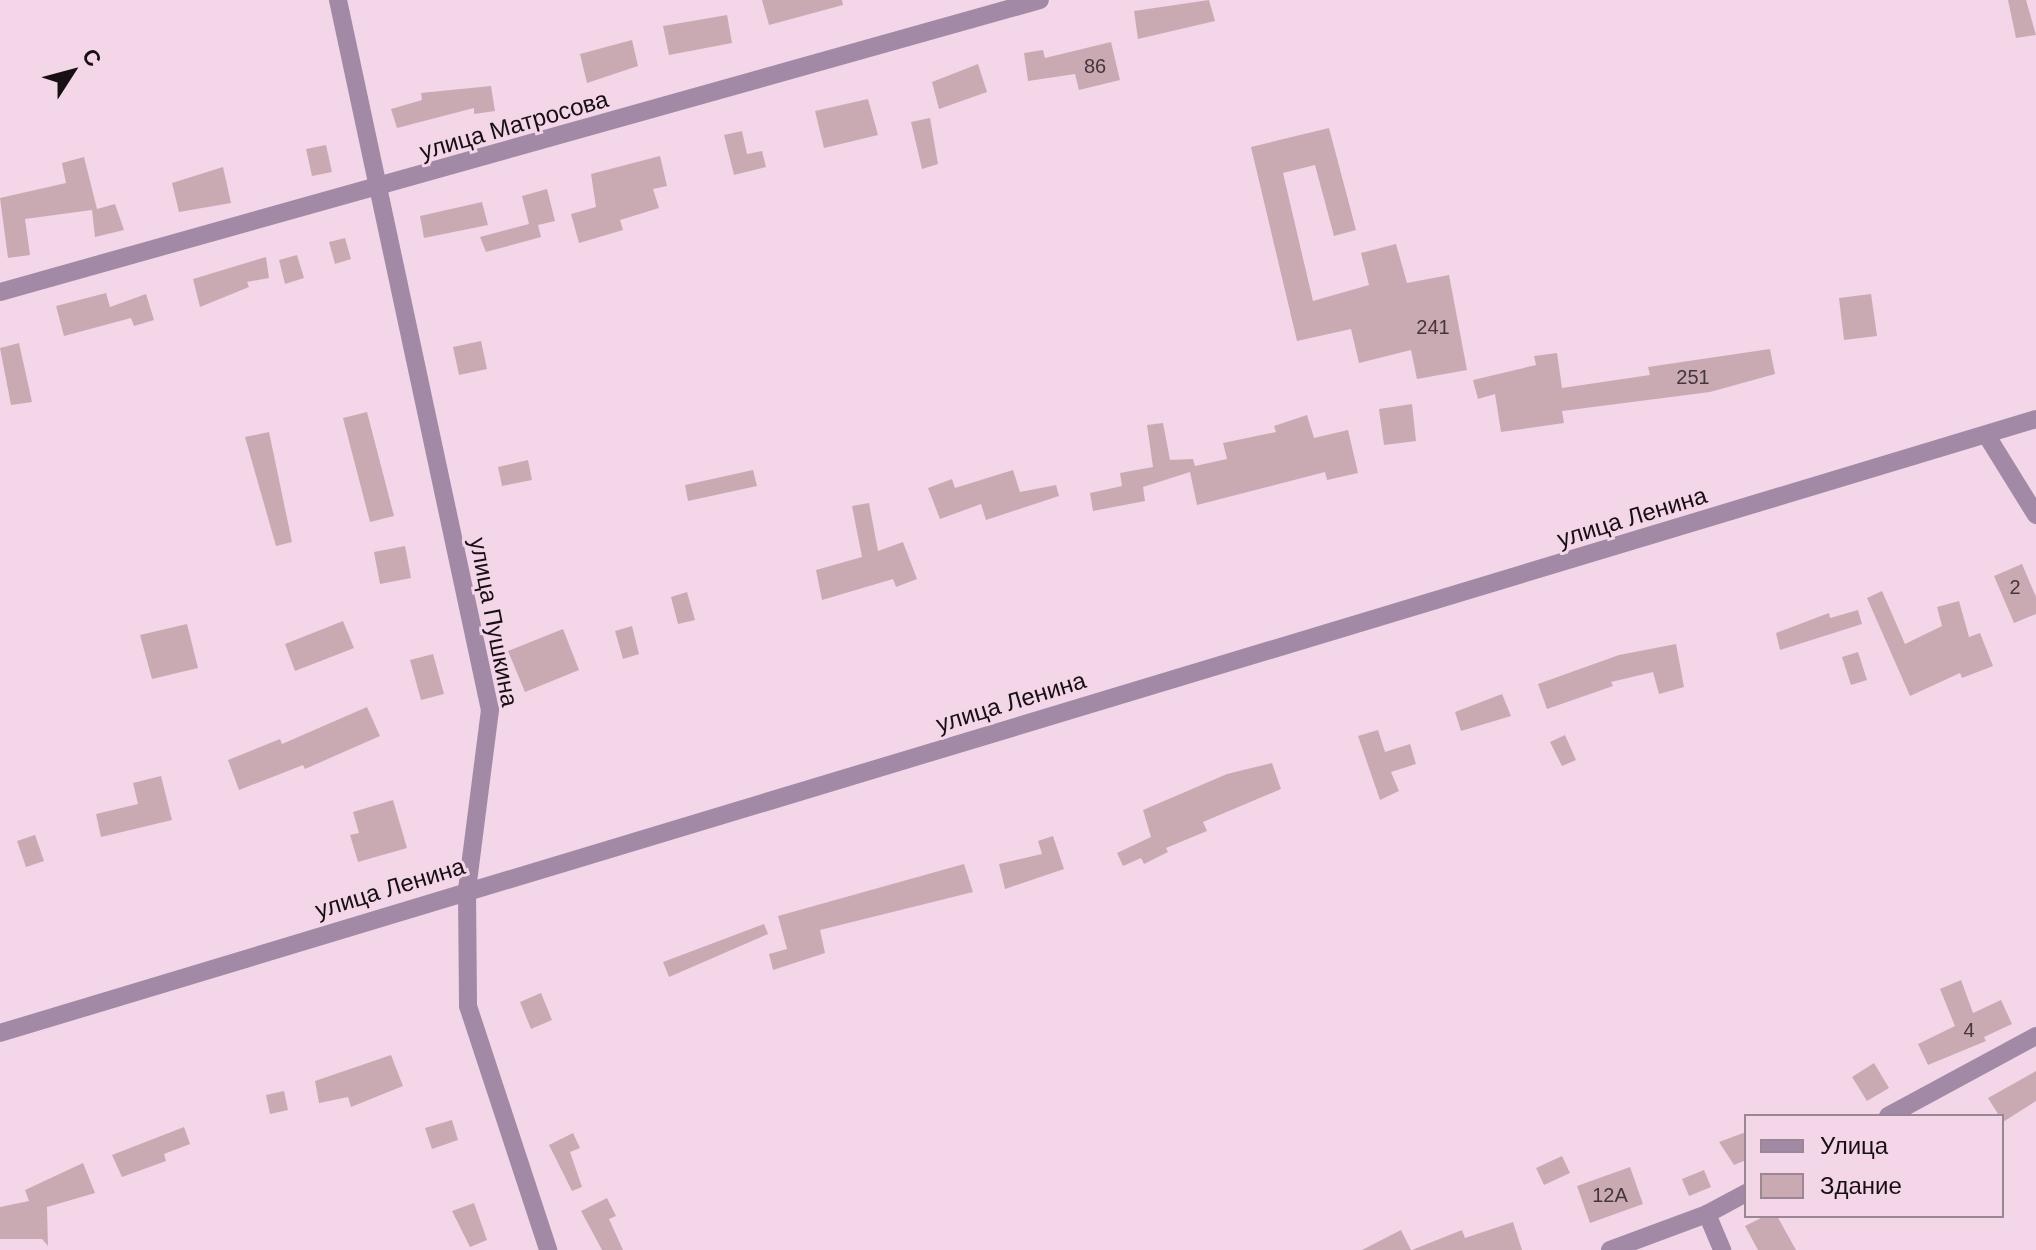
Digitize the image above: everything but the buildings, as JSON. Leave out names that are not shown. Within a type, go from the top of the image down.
[{"type":"street","name":"улица Пушкина","points":[[338,0],[490,710],[467,889],[468,1006],[548,1250]]},
{"type":"street","name":"улица Матросова","points":[[0,292],[380,189],[1040,0]]},
{"type":"street","name":"улица Ленина","points":[[0,1033],[467,889],[2036,419]]},
{"type":"street","points":[[1987,436],[2036,515]]},
{"type":"street","points":[[1892,1114],[2036,1036]]},
{"type":"street","points":[[1610,1250],[1707,1214],[1744,1194]]},
{"type":"street","points":[[1707,1214],[1722,1250]]}]
